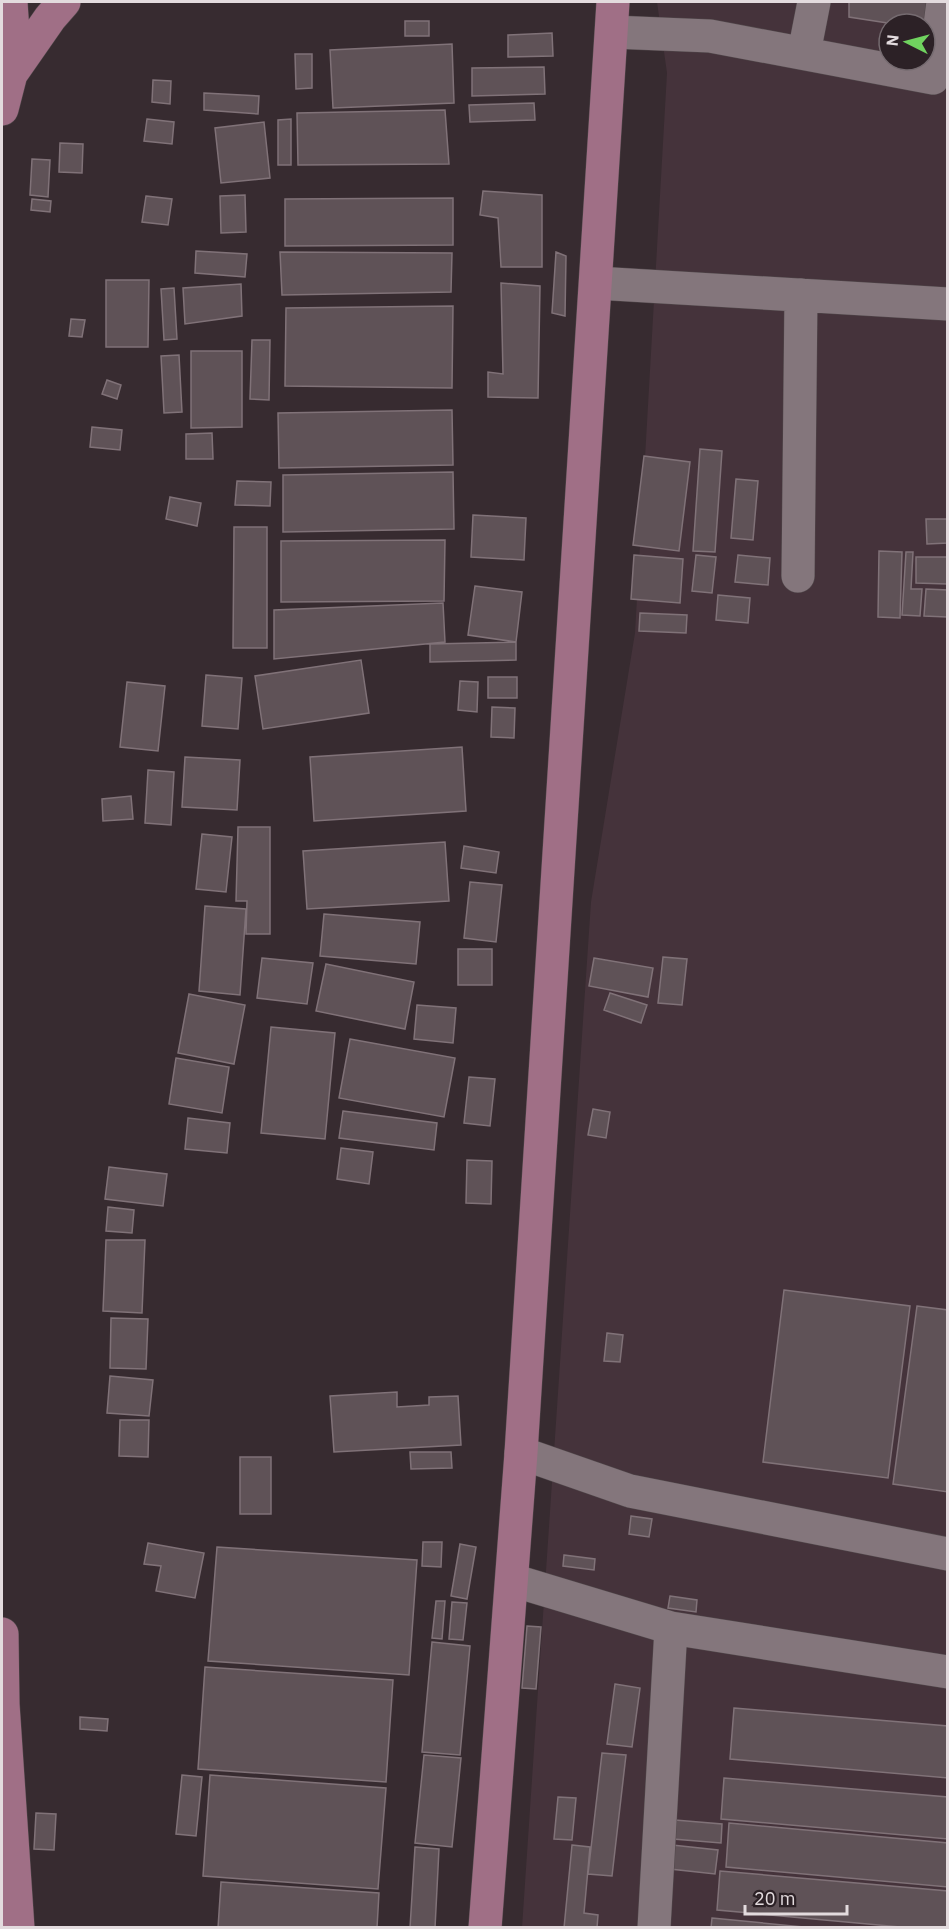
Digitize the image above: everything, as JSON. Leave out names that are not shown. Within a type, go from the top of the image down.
[{"type":"main road","points":[[2,109],[11,74],[13,32],[11,2]]},
{"type":"main road","points":[[11,74],[64,2]]},
{"type":"main road","points":[[465,1928],[502,1447],[592,46],[592,2]]},
{"type":"main road","points":[[485,1928],[521,1453],[613,17]]},
{"type":"main road","points":[[2,1634],[3,1704],[18,1928]]},
{"type":"lane","points":[[804,53],[814,2]]},
{"type":"lane","points":[[613,17],[933,78],[943,2]]},
{"type":"lane","points":[[596,283],[948,304]]},
{"type":"lane","points":[[798,576],[801,295]]},
{"type":"lane","points":[[521,1453],[630,1491],[948,1554]]},
{"type":"lane","points":[[512,1580],[671,1628],[948,1672]]},
{"type":"lane","points":[[654,1928],[671,1628]]},
{"type":"shaded area","points":[[657,2],[947,2],[947,1927],[522,1928],[591,902],[635,633],[667,73]]},
{"type":"building","points":[[849,2],[934,2],[930,12],[877,12],[877,21],[849,17]]},
{"type":"building","points":[[405,21],[429,21],[429,36],[405,36]]},
{"type":"building","points":[[552,33],[553,56],[508,57],[508,35]]},
{"type":"building","points":[[452,44],[454,103],[333,108],[330,50]]},
{"type":"building","points":[[295,54],[312,54],[312,88],[296,89]]},
{"type":"building","points":[[544,67],[545,94],[472,96],[472,68]]},
{"type":"building","points":[[153,80],[171,81],[170,104],[152,102]]},
{"type":"building","points":[[204,93],[259,96],[258,114],[204,110]]},
{"type":"building","points":[[534,103],[535,120],[470,122],[469,105]]},
{"type":"building","points":[[445,110],[449,164],[298,165],[297,113]]},
{"type":"building","points":[[147,119],[174,122],[172,144],[144,141]]},
{"type":"building","points":[[291,119],[291,165],[278,165],[278,120]]},
{"type":"building","points":[[264,122],[270,178],[221,183],[215,128]]},
{"type":"building","points":[[60,143],[83,144],[82,173],[59,172]]},
{"type":"building","points":[[32,159],[50,160],[48,197],[30,195]]},
{"type":"building","points":[[483,191],[542,195],[542,267],[501,267],[498,218],[480,215]]},
{"type":"building","points":[[245,195],[246,232],[221,233],[220,196]]},
{"type":"building","points":[[146,196],[172,199],[168,225],[142,222]]},
{"type":"building","points":[[453,198],[453,245],[285,246],[285,199]]},
{"type":"building","points":[[32,199],[51,201],[50,212],[31,210]]},
{"type":"building","points":[[196,251],[247,254],[245,277],[195,273]]},
{"type":"building","points":[[280,252],[452,253],[451,292],[282,295]]},
{"type":"building","points":[[556,252],[566,256],[565,316],[552,313]]},
{"type":"building","points":[[106,280],[149,280],[148,347],[106,347]]},
{"type":"building","points":[[501,283],[540,286],[538,398],[488,397],[488,372],[503,374]]},
{"type":"building","points":[[241,284],[242,316],[185,324],[183,288]]},
{"type":"building","points":[[174,288],[177,339],[164,340],[161,289]]},
{"type":"building","points":[[453,306],[452,388],[285,386],[286,308]]},
{"type":"building","points":[[71,319],[85,320],[82,337],[69,336]]},
{"type":"building","points":[[252,340],[270,340],[269,400],[250,399]]},
{"type":"building","points":[[191,351],[242,351],[242,427],[191,428]]},
{"type":"building","points":[[179,355],[182,412],[164,413],[161,356]]},
{"type":"building","points":[[107,380],[121,385],[117,399],[102,394]]},
{"type":"building","points":[[452,410],[453,465],[279,468],[278,413]]},
{"type":"building","points":[[92,427],[122,430],[120,450],[90,447]]},
{"type":"building","points":[[212,433],[213,459],[186,459],[186,434]]},
{"type":"building","points":[[700,449],[722,451],[715,552],[693,551]]},
{"type":"building","points":[[644,456],[690,462],[679,551],[633,545]]},
{"type":"building","points":[[453,472],[454,529],[283,532],[283,475]]},
{"type":"building","points":[[736,479],[758,481],[753,540],[731,538]]},
{"type":"building","points":[[237,481],[271,482],[270,506],[235,505]]},
{"type":"building","points":[[170,497],[201,503],[197,526],[166,519]]},
{"type":"building","points":[[473,515],[526,518],[524,560],[471,557]]},
{"type":"building","points":[[926,519],[948,519],[948,543],[927,544]]},
{"type":"building","points":[[234,527],[267,527],[267,648],[233,648]]},
{"type":"building","points":[[445,540],[444,601],[281,602],[281,541]]},
{"type":"building","points":[[879,551],[902,552],[900,618],[878,617]]},
{"type":"building","points":[[906,552],[913,552],[911,589],[922,589],[920,616],[902,615]]},
{"type":"building","points":[[634,555],[683,559],[680,603],[631,599]]},
{"type":"building","points":[[696,555],[716,557],[712,593],[692,591]]},
{"type":"building","points":[[738,555],[770,558],[768,585],[735,582]]},
{"type":"building","points":[[916,557],[948,557],[947,584],[916,583]]},
{"type":"building","points":[[475,586],[522,592],[516,642],[468,635]]},
{"type":"building","points":[[926,589],[948,590],[947,617],[924,616]]},
{"type":"building","points":[[718,595],[750,598],[748,623],[716,620]]},
{"type":"building","points":[[443,603],[445,642],[274,659],[274,610]]},
{"type":"building","points":[[640,613],[687,615],[686,633],[639,631]]},
{"type":"building","points":[[516,642],[516,660],[430,662],[430,644]]},
{"type":"building","points":[[361,660],[369,713],[263,729],[255,676]]},
{"type":"building","points":[[206,675],[242,678],[238,729],[202,726]]},
{"type":"building","points":[[488,677],[517,677],[517,698],[488,698]]},
{"type":"building","points":[[460,681],[478,682],[477,712],[458,710]]},
{"type":"building","points":[[127,682],[165,686],[158,751],[120,747]]},
{"type":"building","points":[[492,707],[515,708],[514,738],[491,737]]},
{"type":"building","points":[[462,747],[466,811],[314,821],[310,757]]},
{"type":"building","points":[[185,757],[240,760],[237,810],[182,807]]},
{"type":"building","points":[[148,770],[174,772],[171,825],[145,823]]},
{"type":"building","points":[[131,796],[133,819],[103,821],[102,799]]},
{"type":"building","points":[[238,827],[270,827],[270,934],[246,934],[247,901],[236,901]]},
{"type":"building","points":[[202,834],[232,837],[226,892],[196,889]]},
{"type":"building","points":[[445,842],[449,901],[307,909],[303,851]]},
{"type":"building","points":[[464,846],[499,852],[496,873],[461,868]]},
{"type":"building","points":[[470,882],[502,885],[496,942],[464,938]]},
{"type":"building","points":[[205,906],[246,909],[240,995],[199,991]]},
{"type":"building","points":[[324,914],[420,922],[416,964],[320,956]]},
{"type":"building","points":[[458,949],[492,949],[492,985],[458,985]]},
{"type":"building","points":[[663,957],[687,959],[682,1005],[658,1003]]},
{"type":"building","points":[[262,958],[313,963],[307,1004],[257,998]]},
{"type":"building","points":[[594,958],[653,968],[648,997],[589,986]]},
{"type":"building","points":[[326,964],[414,982],[405,1029],[316,1011]]},
{"type":"building","points":[[610,993],[647,1005],[641,1023],[604,1010]]},
{"type":"building","points":[[189,994],[245,1005],[234,1064],[178,1053]]},
{"type":"building","points":[[417,1005],[456,1008],[453,1043],[414,1039]]},
{"type":"building","points":[[271,1027],[335,1033],[325,1139],[261,1133]]},
{"type":"building","points":[[350,1039],[455,1058],[444,1117],[339,1098]]},
{"type":"building","points":[[176,1058],[229,1067],[222,1113],[169,1104]]},
{"type":"building","points":[[469,1077],[495,1079],[490,1126],[464,1123]]},
{"type":"building","points":[[593,1109],[610,1112],[606,1138],[588,1135]]},
{"type":"building","points":[[343,1111],[437,1123],[434,1150],[339,1138]]},
{"type":"building","points":[[188,1118],[230,1123],[227,1153],[185,1149]]},
{"type":"building","points":[[341,1148],[373,1152],[369,1184],[337,1179]]},
{"type":"building","points":[[467,1160],[492,1161],[491,1204],[466,1203]]},
{"type":"building","points":[[109,1167],[167,1174],[163,1206],[105,1199]]},
{"type":"building","points":[[108,1207],[134,1210],[132,1233],[106,1231]]},
{"type":"building","points":[[106,1240],[145,1240],[142,1313],[103,1311]]},
{"type":"building","points":[[784,1290],[910,1306],[888,1478],[763,1462]]},
{"type":"building","points":[[917,1306],[948,1310],[948,1492],[893,1484]]},
{"type":"building","points":[[111,1318],[148,1319],[146,1369],[110,1368]]},
{"type":"building","points":[[607,1333],[623,1335],[620,1362],[604,1361]]},
{"type":"building","points":[[110,1376],[153,1380],[149,1416],[107,1413]]},
{"type":"building","points":[[397,1392],[397,1407],[429,1405],[429,1397],[458,1396],[461,1445],[334,1452],[330,1396]]},
{"type":"building","points":[[120,1420],[149,1420],[148,1457],[119,1456]]},
{"type":"building","points":[[410,1452],[451,1452],[452,1468],[411,1469]]},
{"type":"building","points":[[240,1457],[271,1457],[271,1514],[240,1514]]},
{"type":"building","points":[[631,1516],[652,1519],[649,1537],[629,1534]]},
{"type":"building","points":[[423,1542],[442,1542],[441,1567],[422,1566]]},
{"type":"building","points":[[148,1543],[204,1553],[195,1598],[156,1591],[161,1566],[144,1564]]},
{"type":"building","points":[[460,1544],[476,1547],[467,1599],[451,1596]]},
{"type":"building","points":[[217,1547],[417,1560],[409,1675],[208,1661]]},
{"type":"building","points":[[564,1555],[595,1559],[594,1570],[563,1566]]},
{"type":"building","points":[[670,1596],[697,1600],[696,1612],[668,1608]]},
{"type":"building","points":[[436,1601],[445,1601],[442,1639],[432,1638]]},
{"type":"building","points":[[452,1602],[467,1603],[463,1640],[449,1639]]},
{"type":"building","points":[[527,1626],[541,1627],[536,1689],[522,1688]]},
{"type":"building","points":[[432,1642],[470,1646],[460,1755],[422,1752]]},
{"type":"building","points":[[205,1667],[393,1680],[386,1782],[198,1769]]},
{"type":"building","points":[[615,1684],[640,1688],[632,1747],[607,1744]]},
{"type":"building","points":[[734,1708],[948,1726],[948,1778],[730,1759]]},
{"type":"building","points":[[80,1717],[108,1719],[107,1731],[80,1729]]},
{"type":"building","points":[[602,1753],[626,1755],[612,1876],[588,1874]]},
{"type":"building","points":[[424,1755],[461,1758],[452,1847],[415,1843]]},
{"type":"building","points":[[182,1775],[202,1777],[196,1836],[176,1834]]},
{"type":"building","points":[[210,1775],[386,1788],[378,1889],[203,1876]]},
{"type":"building","points":[[724,1778],[948,1797],[948,1839],[721,1819]]},
{"type":"building","points":[[558,1797],[576,1798],[572,1840],[554,1839]]},
{"type":"building","points":[[36,1813],[56,1814],[54,1850],[34,1849]]},
{"type":"building","points":[[675,1820],[722,1824],[721,1843],[673,1839]]},
{"type":"building","points":[[729,1823],[948,1843],[948,1887],[726,1867]]},
{"type":"building","points":[[572,1845],[590,1847],[584,1913],[598,1915],[597,1928],[564,1928]]},
{"type":"building","points":[[672,1845],[718,1850],[715,1874],[670,1869]]},
{"type":"building","points":[[415,1847],[439,1849],[435,1928],[410,1928]]},
{"type":"building","points":[[720,1871],[948,1891],[948,1928],[911,1928],[717,1910]]},
{"type":"building","points":[[221,1882],[379,1893],[377,1928],[218,1928]]},
{"type":"building","points":[[712,1918],[814,1928],[711,1928]]}]
